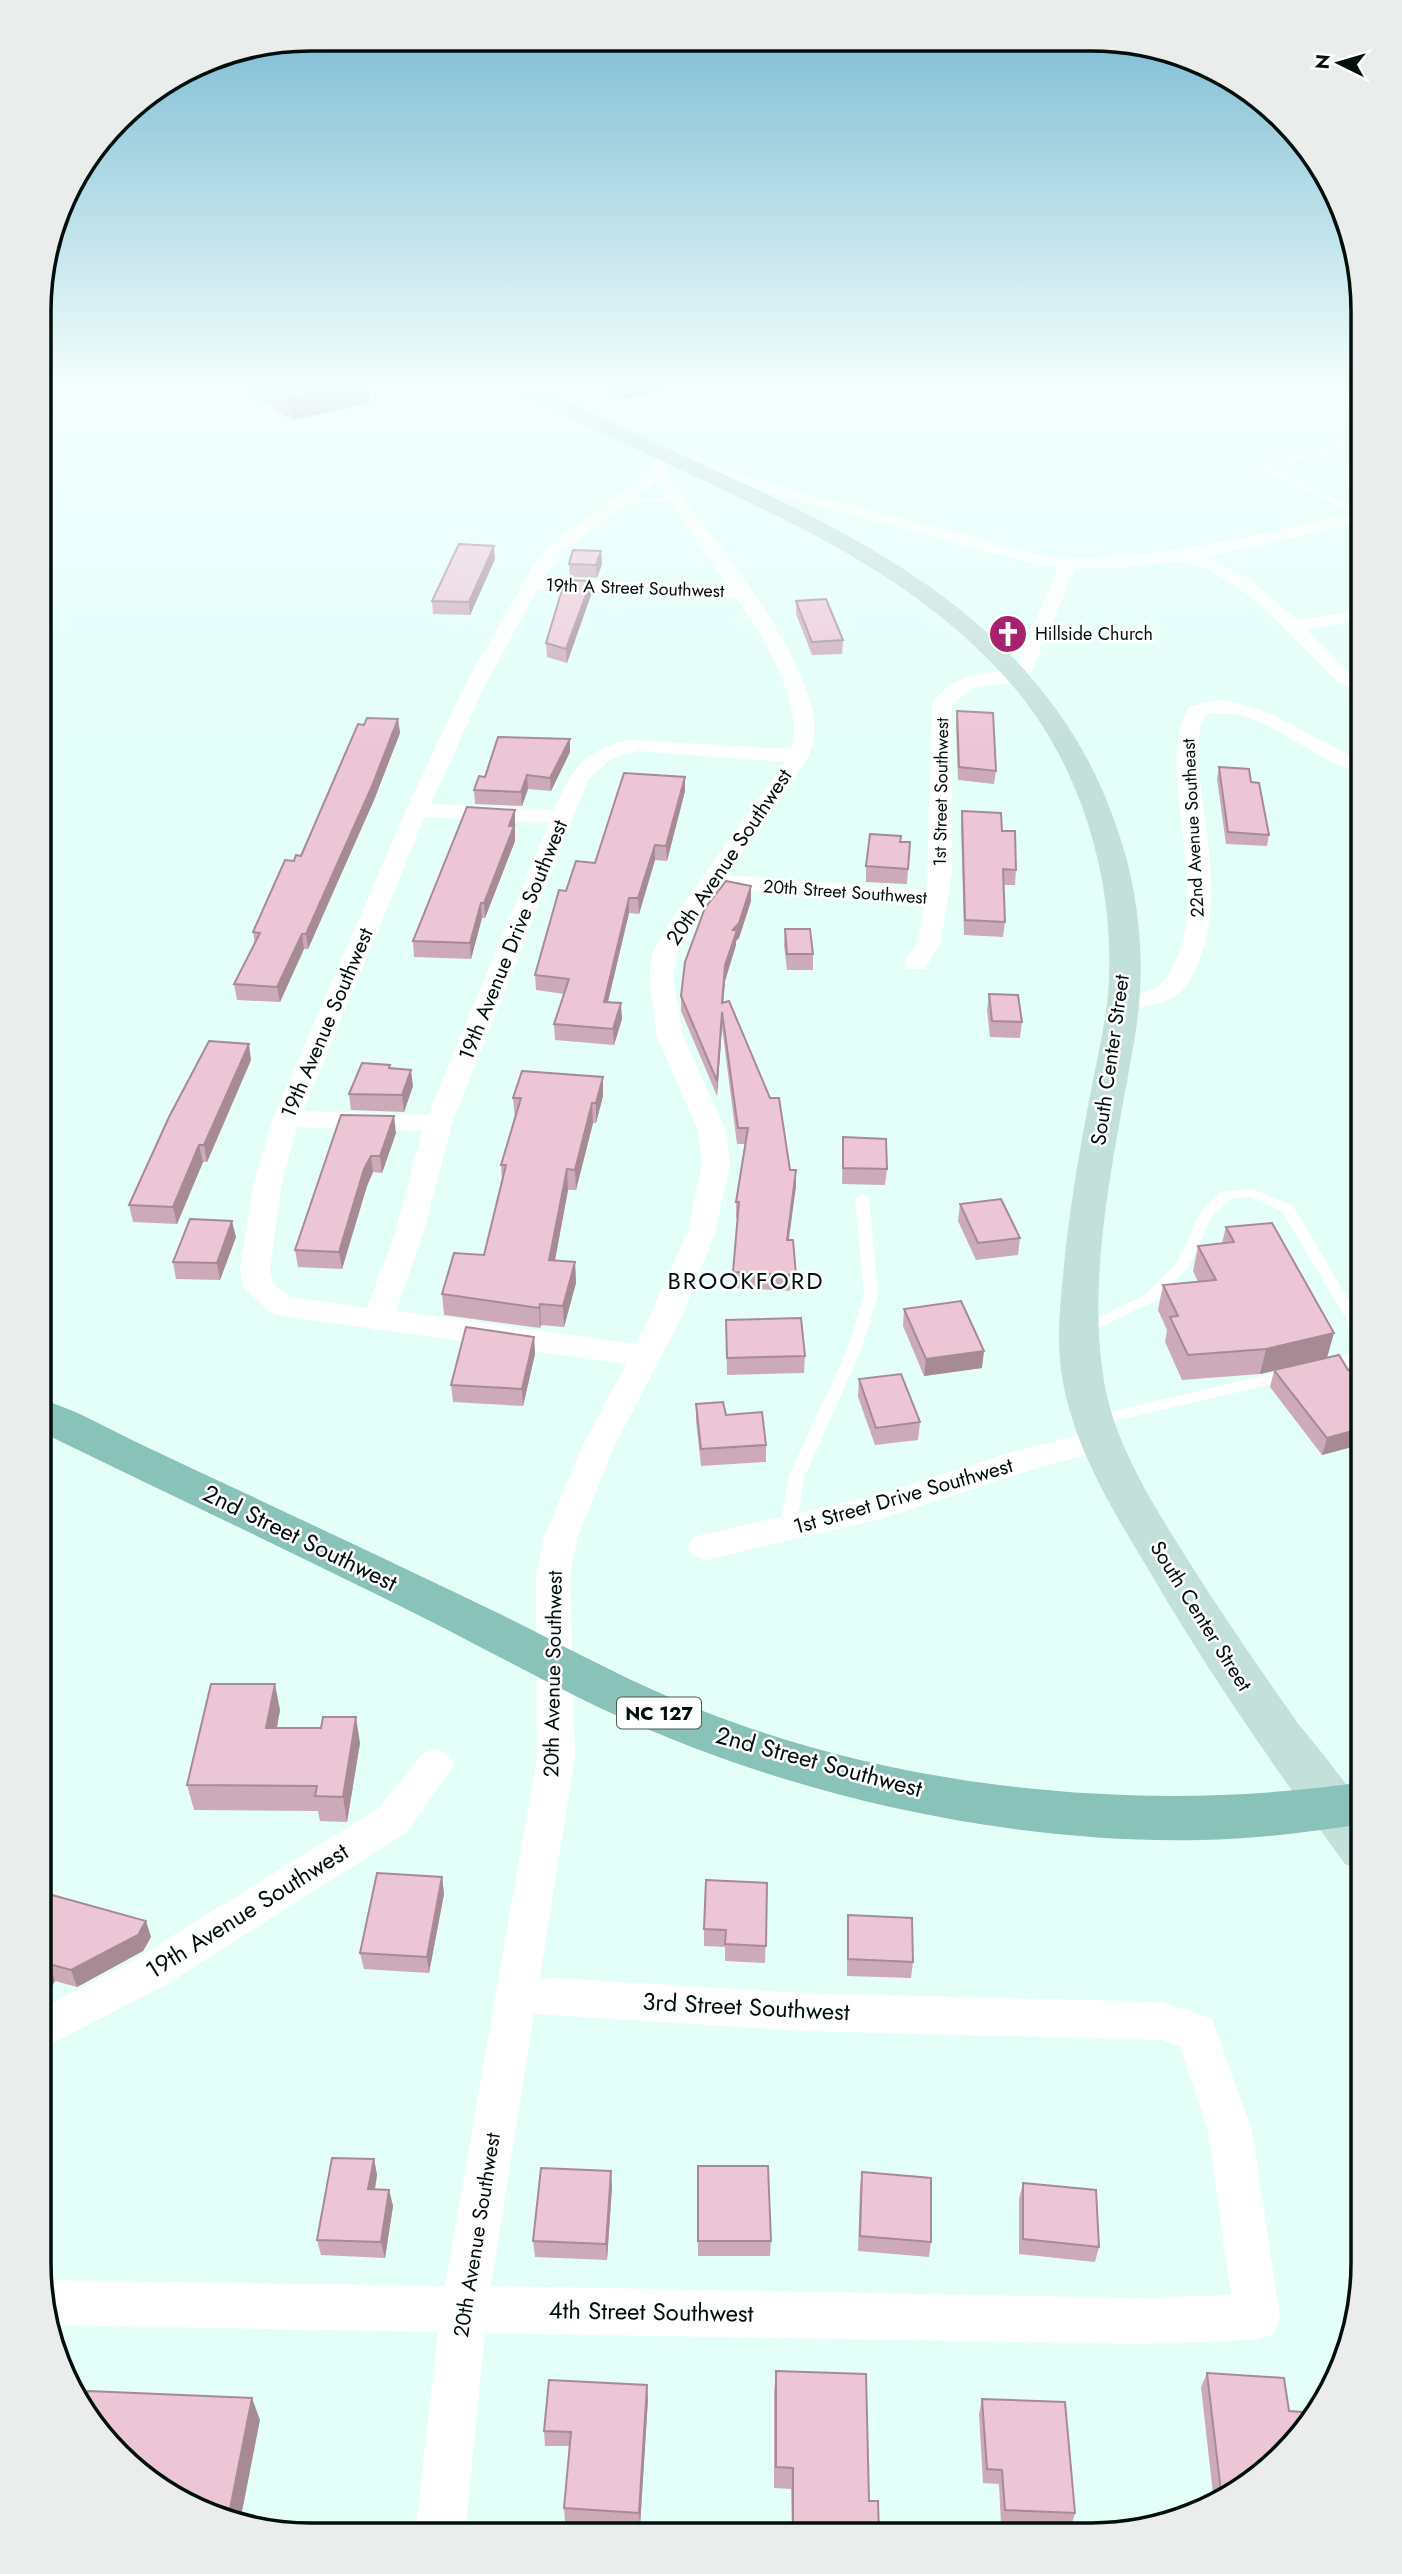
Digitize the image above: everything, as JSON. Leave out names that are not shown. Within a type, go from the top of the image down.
[{"type":"main road","name":"2nd Street Southwest","points":[[51,1418],[639,1704],[736,1743],[892,1785],[950,1797],[1035,1808],[1217,1820],[1348,1806]]},
{"type":"street","name":"19th Avenue Southwest","points":[[618,504],[558,547],[531,584],[474,687],[417,810],[286,1118],[261,1223],[254,1270],[260,1289],[282,1306],[646,1356]]},
{"type":"street","name":"20th Avenue Southwest","points":[[441,2523],[464,2310],[556,1757],[553,1574],[561,1537],[598,1447],[665,1320],[701,1234],[716,1165],[712,1131],[670,1036],[661,977],[666,952],[679,926],[796,756],[805,737],[798,696],[771,638],[684,504]]},
{"type":"street","name":"South Center Street","points":[[771,504],[824,530],[894,570],[967,625],[1021,676],[1063,736],[1101,818],[1120,894],[1125,974],[1123,1002],[1087,1211],[1078,1332],[1082,1374],[1096,1431],[1133,1506],[1238,1678],[1348,1806]]},
{"type":"street","points":[[835,504],[1044,561],[1068,565],[1181,555],[1284,536],[1351,519]]},
{"type":"street","points":[[1181,555],[1209,564],[1241,583],[1294,626],[1343,678],[1351,681]]},
{"type":"street","points":[[1021,676],[1068,565]]},
{"type":"street","name":"19th A Street Southwest","points":[[531,584],[739,592]]},
{"type":"street","points":[[1294,626],[1351,617]]},
{"type":"street","name":"1st Street Southwest","points":[[916,964],[929,942],[935,920],[942,841],[942,704],[955,687],[975,680],[1021,676]]},
{"type":"street","name":"22nd Avenue Southeast","points":[[1123,1002],[1163,995],[1171,989],[1191,961],[1198,937],[1201,906],[1195,817],[1186,755],[1187,729],[1197,710],[1218,706],[1260,714],[1332,756],[1351,763]]},
{"type":"street","name":"19th Avenue Drive Southwest","points":[[377,1321],[409,1234],[438,1124],[563,817],[588,764],[621,747],[638,745],[796,756]]},
{"type":"street","points":[[417,810],[563,817]]},
{"type":"street","name":"20th Street Southwest","points":[[712,881],[936,898]]},
{"type":"street","points":[[286,1118],[438,1124]]},
{"type":"street","name":"1st Street Drive Southwest","points":[[705,1547],[880,1507],[1025,1460],[1096,1431]]},
{"type":"street","name":"19th Avenue Southwest","points":[[51,2025],[149,1973],[393,1820],[435,1765]]},
{"type":"street","name":"3rd Street Southwest","points":[[515,1994],[803,2012],[1162,2021],[1197,2033],[1230,2131],[1257,2317]]},
{"type":"street","name":"4th Street Southwest","points":[[54,2302],[1141,2320],[1257,2317]]},
{"type":"lane","points":[[1078,1332],[1152,1297],[1184,1263],[1207,1213],[1225,1195],[1252,1193],[1287,1208],[1351,1316]]},
{"type":"lane","points":[[788,1529],[796,1478],[854,1350],[872,1295],[862,1198]]},
{"type":"lane","points":[[1096,1431],[1351,1359]]},
{"type":"building","points":[[459,544],[494,546],[469,602],[432,601]]},
{"type":"building","points":[[573,550],[601,551],[596,565],[569,564]]},
{"type":"building","points":[[565,580],[591,581],[566,649],[546,643]]},
{"type":"building","points":[[826,599],[843,640],[812,642],[796,601]]},
{"type":"building","points":[[957,711],[993,713],[996,771],[959,767]]},
{"type":"building","points":[[367,718],[398,719],[372,786],[306,934],[302,934],[277,987],[234,984],[260,933],[253,932],[285,860],[294,861],[296,855],[301,856],[358,724],[364,725]]},
{"type":"building","points":[[498,737],[570,739],[550,778],[527,775],[521,792],[474,790],[479,776],[485,777]]},
{"type":"building","points":[[1219,767],[1249,769],[1251,782],[1259,783],[1269,835],[1228,832]]},
{"type":"building","points":[[624,773],[685,777],[666,846],[655,845],[638,898],[629,898],[604,1002],[621,1003],[613,1029],[554,1024],[569,979],[535,975],[559,890],[566,891],[576,861],[595,863]]},
{"type":"building","points":[[467,807],[515,810],[509,826],[514,826],[484,903],[481,903],[470,943],[413,941]]},
{"type":"building","points":[[962,811],[1001,813],[1002,831],[1015,831],[1016,870],[1003,869],[1005,922],[965,920]]},
{"type":"building","points":[[870,834],[901,836],[900,842],[910,842],[908,869],[866,866]]},
{"type":"building","points":[[726,881],[751,886],[739,923],[733,930],[737,930],[725,965],[722,1003],[729,1001],[770,1098],[779,1098],[790,1170],[796,1170],[787,1240],[793,1240],[796,1275],[733,1272],[739,1202],[736,1202],[748,1128],[738,1128],[722,1012],[717,1081],[681,996],[685,962],[705,908]]},
{"type":"building","points":[[785,929],[810,929],[813,954],[787,954]]},
{"type":"building","points":[[989,994],[1018,995],[1022,1022],[992,1021]]},
{"type":"building","points":[[209,1041],[249,1044],[204,1145],[199,1145],[173,1207],[129,1205],[169,1117]]},
{"type":"building","points":[[362,1063],[411,1070],[402,1095],[349,1094]]},
{"type":"building","points":[[522,1071],[603,1077],[596,1103],[592,1103],[575,1170],[567,1169],[549,1260],[575,1262],[563,1306],[540,1304],[539,1308],[442,1294],[454,1253],[484,1255],[506,1165],[501,1165],[521,1098],[513,1098]]},
{"type":"building","points":[[341,1115],[394,1116],[380,1156],[371,1156],[364,1169],[339,1252],[295,1250]]},
{"type":"building","points":[[843,1137],[886,1139],[887,1169],[843,1168]]},
{"type":"building","points":[[1001,1199],[1020,1238],[978,1243],[960,1204]]},
{"type":"building","points":[[190,1219],[232,1221],[217,1263],[173,1262]]},
{"type":"building","points":[[1272,1223],[1334,1333],[1266,1349],[1188,1355],[1170,1317],[1178,1316],[1163,1285],[1216,1280],[1198,1246],[1234,1242],[1226,1227]]},
{"type":"building","points":[[961,1301],[984,1351],[926,1359],[904,1309]]},
{"type":"building","points":[[801,1318],[805,1356],[727,1358],[726,1320]]},
{"type":"building","points":[[466,1327],[534,1337],[522,1389],[451,1385]]},
{"type":"building","points":[[1339,1355],[1348,1370],[1351,1369],[1351,1431],[1327,1438],[1274,1370]]},
{"type":"building","points":[[901,1374],[920,1422],[876,1428],[859,1379]]},
{"type":"building","points":[[723,1402],[726,1415],[762,1412],[766,1445],[701,1449],[696,1404]]},
{"type":"building","points":[[211,1684],[275,1684],[266,1728],[321,1728],[323,1717],[356,1717],[343,1797],[315,1796],[317,1786],[187,1785]]},
{"type":"building","points":[[377,1873],[442,1877],[427,1957],[360,1953]]},
{"type":"building","points":[[706,1880],[767,1883],[766,1946],[725,1944],[726,1930],[704,1929]]},
{"type":"building","points":[[51,1895],[146,1921],[138,1935],[71,1970],[51,1965]]},
{"type":"building","points":[[848,1915],[912,1918],[913,1962],[848,1959]]},
{"type":"building","points":[[332,2158],[374,2159],[368,2189],[389,2190],[381,2242],[317,2240]]},
{"type":"building","points":[[698,2166],[768,2166],[771,2241],[698,2241]]},
{"type":"building","points":[[541,2168],[611,2171],[606,2244],[533,2241]]},
{"type":"building","points":[[862,2172],[931,2178],[931,2242],[860,2236]]},
{"type":"building","points":[[1023,2183],[1096,2190],[1099,2247],[1023,2239]]},
{"type":"building","points":[[776,2371],[866,2374],[869,2501],[878,2501],[879,2523],[793,2523],[793,2468],[776,2467]]},
{"type":"building","points":[[1207,2373],[1284,2378],[1289,2411],[1302,2412],[1302,2415],[1263,2459],[1221,2488]]},
{"type":"building","points":[[549,2380],[647,2385],[639,2513],[564,2508],[571,2432],[544,2431]]},
{"type":"building","points":[[88,2391],[252,2398],[230,2510],[181,2488],[139,2459],[115,2435],[87,2395]]},
{"type":"building","points":[[982,2399],[1065,2402],[1075,2513],[1005,2510],[1002,2470],[987,2469]]},
{"type":"place","name":"Hillside Church","points":[[1008,634]]},
{"type":"district","name":"BROOKFORD","points":[[746,1281]]}]
